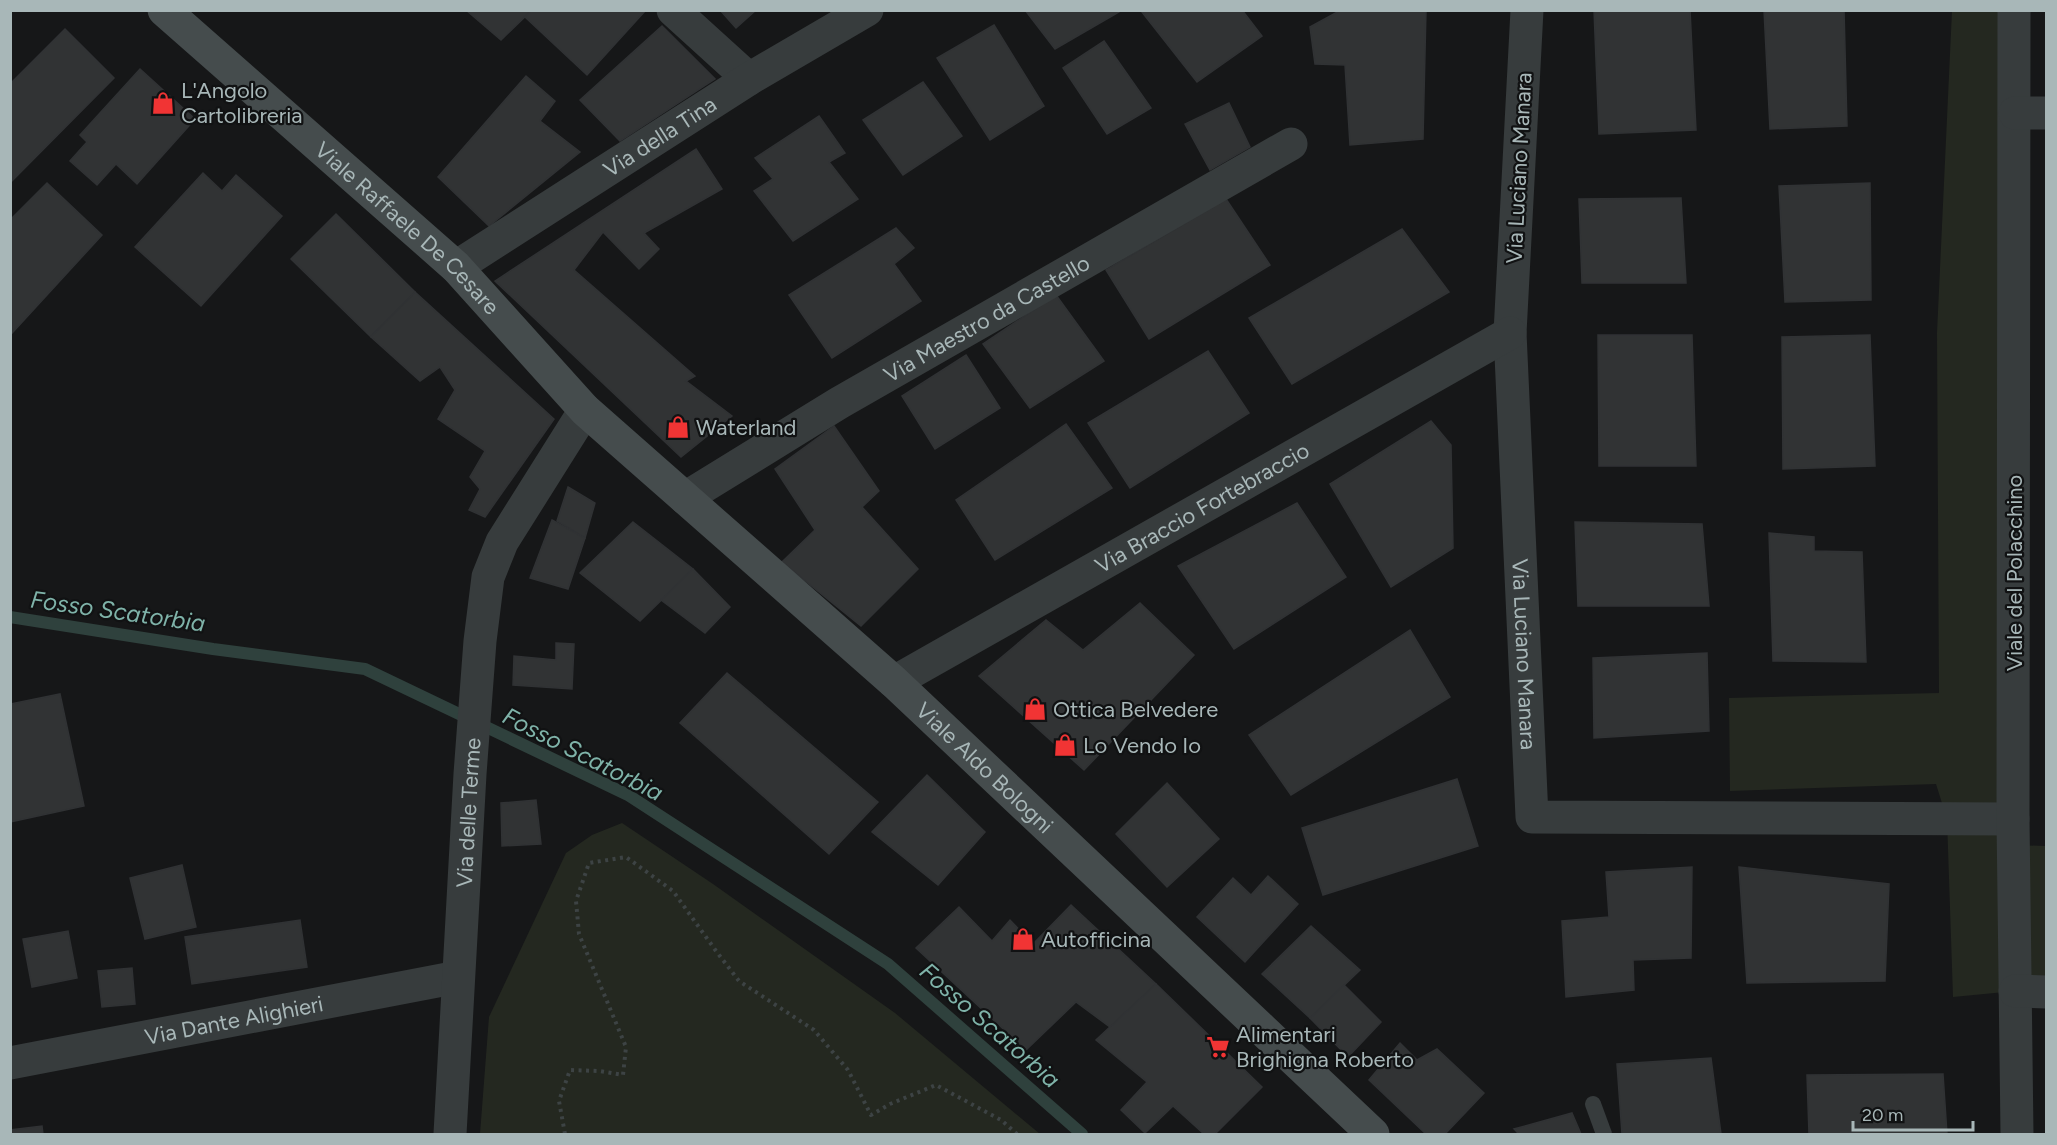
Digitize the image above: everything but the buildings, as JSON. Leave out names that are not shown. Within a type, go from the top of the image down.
[{"type":"main road","name":"Viale Raffaele De Cesare","points":[[164,10],[456,267],[585,410]]},
{"type":"main road","name":"Viale Aldo Bologni","points":[[585,410],[894,682],[1373,1134]]},
{"type":"street","points":[[673,10],[749,79]]},
{"type":"street","name":"Via della Tina","points":[[456,267],[749,79],[867,10]]},
{"type":"street","name":"Via Luciano Manara","points":[[1527,10],[1510,333],[1533,817],[2013,819]]},
{"type":"street","name":"Viale del Polacchino","points":[[2014,10],[2013,819],[2031,992],[2017,1134]]},
{"type":"street","points":[[2014,113],[2046,113]]},
{"type":"street","name":"Via Maestro da Castello","points":[[685,498],[839,403],[1291,144]]},
{"type":"street","name":"Via Braccio Fortebraccio","points":[[894,682],[1510,333]]},
{"type":"street","name":"Via delle Terme","points":[[450,1134],[470,774],[480,641],[488,577],[502,542],[585,410]]},
{"type":"street","name":"Via Dante Alighieri","points":[[10,1063],[458,977]]},
{"type":"lane","points":[[1593,1104],[1604,1134]]},
{"type":"path","points":[[565,1134],[559,1101],[570,1070],[600,1071],[622,1075],[626,1047],[579,933],[576,901],[589,863],[626,857],[673,891],[740,981],[814,1030],[848,1070],[871,1115],[936,1084],[1001,1120],[1017,1134]]},
{"type":"shaded area","points":[[1952,11],[2014,11],[2014,845],[2046,846],[2046,992],[2015,991],[1953,997],[1947,819],[1936,784],[1730,791],[1729,698],[1939,693],[1937,333]]},
{"type":"shaded area","points":[[622,823],[713,884],[895,1013],[1040,1134],[480,1134],[489,1017],[566,853],[592,835]]},
{"type":"waterway","name":"Fosso Scatorbia","points":[[10,617],[213,649],[365,669],[628,795],[888,964],[1082,1134]]},
{"type":"place","name":"L'Angolo Cartolibreria","points":[[163,103]]},
{"type":"place","name":"Waterland","points":[[678,427]]},
{"type":"place","name":"Ottica Belvedere","points":[[1035,709]]},
{"type":"place","name":"Lo Vendo Io","points":[[1065,745]]},
{"type":"place","name":"Autofficina","points":[[1023,939]]},
{"type":"place","name":"Alimentari Brighigna Roberto","points":[[1218,1047]]}]
